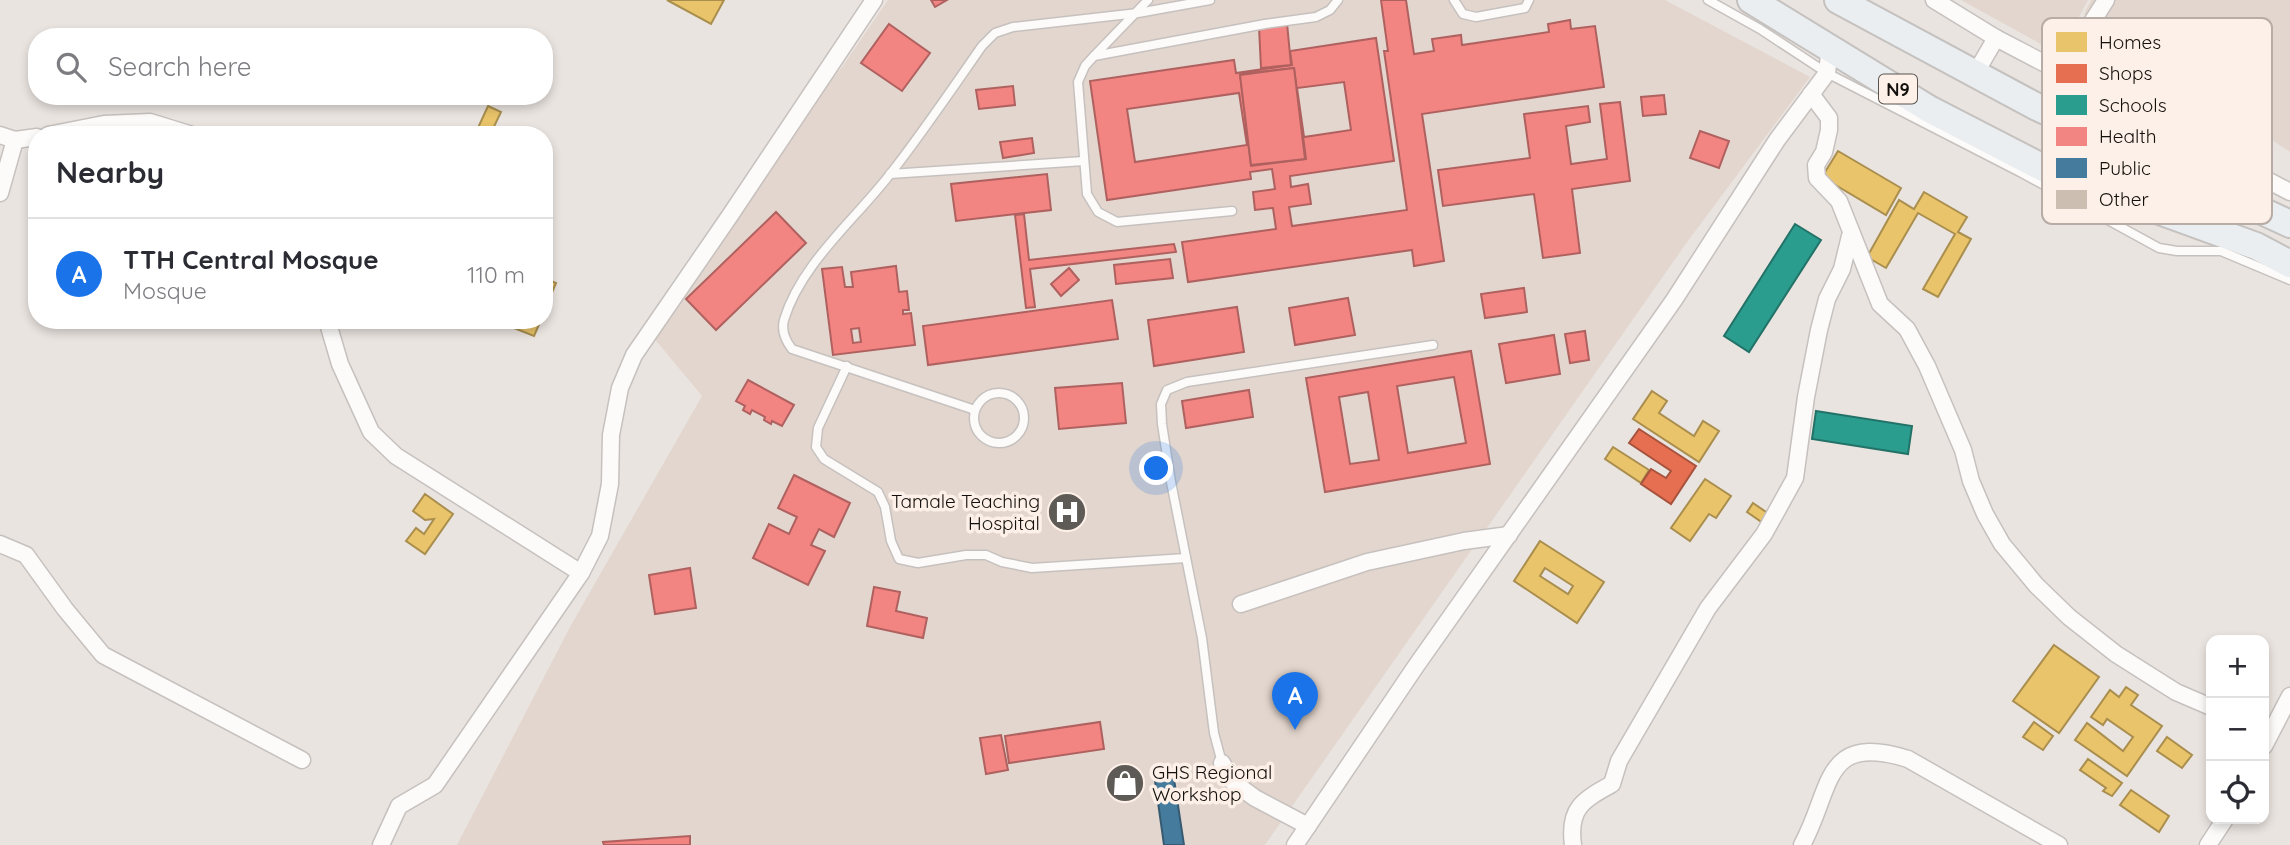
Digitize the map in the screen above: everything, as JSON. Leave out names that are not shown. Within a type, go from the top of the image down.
[{"type":"highway","name":"N9","points":[[1751,0],[1828,60],[2042,167]]},
{"type":"highway","name":"N9","points":[[1838,0],[2042,108]]},
{"type":"highway","name":"N9","points":[[2272,216],[2290,224]]},
{"type":"highway","name":"N9","points":[[2195,224],[2256,246],[2290,264]]},
{"type":"street","points":[[381,845],[399,806],[435,785],[447,770],[581,573],[600,536],[610,484],[611,435],[620,388],[634,355],[874,0]]},
{"type":"street","points":[[1934,0],[1996,38],[2042,61]]},
{"type":"street","points":[[2095,18],[2106,0]]},
{"type":"street","points":[[1975,74],[1996,38]]},
{"type":"street","points":[[1295,845],[1416,666],[1674,300],[1777,140],[1811,94],[1828,60]]},
{"type":"street","points":[[1811,94],[1829,118],[1824,152],[1816,165],[1817,178],[1839,201],[1850,236],[1880,304],[1907,329],[1927,366],[1963,450],[1984,514],[2002,544],[2036,585],[2068,617],[2116,654],[2166,685],[2206,705]]},
{"type":"street","points":[[94,126],[150,122],[163,126]]},
{"type":"street","points":[[0,193],[7,137],[28,136]]},
{"type":"street","points":[[2272,183],[2290,192]]},
{"type":"street","points":[[1573,845],[1572,824],[1577,807],[1612,784],[1619,761],[1708,608],[1764,534],[1796,478],[1806,397],[1819,330],[1826,299],[1842,269],[1850,236]]},
{"type":"street","points":[[330,329],[340,364],[371,432],[406,463],[581,573]]},
{"type":"street","points":[[1241,604],[1367,562],[1416,550],[1509,535]]},
{"type":"street","points":[[0,544],[26,555],[103,655],[302,760]]},
{"type":"street","points":[[2269,724],[2290,696]]},
{"type":"street","points":[[1802,845],[1834,770],[1849,755],[1885,751],[1908,759],[2059,845]]},
{"type":"street","points":[[1222,763],[1233,782],[1255,798],[1308,826]]},
{"type":"street","points":[[2208,845],[2222,824]]},
{"type":"lane","points":[[1148,0],[1085,66],[1078,82],[1087,194],[1098,212],[1117,222],[1232,211]]},
{"type":"lane","points":[[975,410],[792,349],[784,338],[783,323],[790,303],[815,262],[890,174],[995,33],[1013,27],[1138,13],[1210,0]]},
{"type":"lane","points":[[1094,56],[1230,32],[1265,23],[1317,17],[1330,10],[1338,0]]},
{"type":"lane","points":[[1454,0],[1463,14],[1476,17],[1525,8],[1529,0]]},
{"type":"lane","points":[[1708,0],[1760,30],[1828,60],[2042,184]]},
{"type":"lane","points":[[890,174],[1084,162]]},
{"type":"lane","points":[[2115,224],[2159,248],[2177,251],[2221,251],[2290,280]]},
{"type":"lane","points":[[1222,763],[1214,733],[1202,638],[1162,424],[1161,404],[1167,390],[1187,382],[1433,345]]},
{"type":"lane","points":[[847,366],[818,428],[816,447],[824,458],[878,492],[885,507],[891,541],[899,559],[918,563],[966,555],[986,555],[1002,562],[1032,568],[1186,558]]},
{"type":"lane","points":[[1002,394],[1016,400],[1021,407],[1024,422],[1017,436],[1003,443],[995,443],[988,441],[976,430],[975,410],[987,396],[1002,394]]},
{"type":"shaded area","name":"Tamale Teaching Hospital","points":[[888,0],[1665,0],[1810,77],[1685,245],[1265,845],[457,845],[570,627],[702,396],[643,325],[844,64]]},
{"type":"shaded area","points":[[1961,0],[2088,0],[2078,18],[2042,18],[2042,45]]},
{"type":"shaded area","points":[[2091,0],[2290,0],[2290,152],[2272,140],[2272,18],[2090,18],[2084,14]]},
{"type":"building: Homes","points":[[667,0],[724,0],[711,24]]},
{"type":"building: Homes","points":[[488,106],[501,112],[494,126],[479,126]]},
{"type":"building: Homes","points":[[1838,151],[1901,188],[1886,215],[1822,177]]},
{"type":"building: Homes","points":[[1924,192],[1967,217],[1958,232],[1971,239],[1938,297],[1923,289],[1955,234],[1918,213],[1886,268],[1867,257],[1899,200],[1914,209]]},
{"type":"building: Homes","points":[[516,329],[537,329],[534,336]]},
{"type":"building: Homes","points":[[1652,391],[1667,401],[1659,413],[1694,436],[1703,421],[1719,431],[1699,462],[1633,419]]},
{"type":"building: Homes","points":[[1613,447],[1649,470],[1641,483],[1605,459]]},
{"type":"building: Homes","points":[[1705,479],[1731,496],[1716,518],[1709,514],[1690,541],[1671,528]]},
{"type":"building: Homes","points":[[425,494],[453,514],[425,554],[406,541],[416,528],[424,534],[434,519],[425,520],[413,511]]},
{"type":"building: Homes","points":[[1753,503],[1769,514],[1763,523],[1747,512]]},
{"type":"building: Homes","points":[[1540,541],[1604,582],[1577,623],[1514,581]],"holes":[[[1545,568],[1573,586],[1568,594],[1540,576]]]},
{"type":"building: Homes","points":[[2054,645],[2099,677],[2059,733],[2013,701]]},
{"type":"building: Homes","points":[[2126,687],[2138,695],[2131,705],[2162,726],[2127,776],[2075,740],[2087,723],[2123,751],[2133,737],[2107,719],[2103,725],[2091,717],[2110,690],[2119,697]]},
{"type":"building: Homes","points":[[2034,722],[2053,736],[2043,750],[2023,737]]},
{"type":"building: Homes","points":[[2167,737],[2192,755],[2182,768],[2157,751]]},
{"type":"building: Homes","points":[[2088,759],[2122,783],[2112,796],[2103,791],[2106,788],[2080,770]]},
{"type":"building: Homes","points":[[2131,790],[2169,816],[2159,832],[2120,805]]},
{"type":"building: Shops","points":[[1639,429],[1696,466],[1671,504],[1641,484],[1651,469],[1666,478],[1671,471],[1629,443]]},
{"type":"building: Schools","points":[[1795,224],[1821,240],[1749,352],[1724,336]]},
{"type":"building: Schools","points":[[1816,411],[1912,426],[1908,454],[1812,439]]},
{"type":"building: Health","points":[[931,0],[947,0],[935,7]]},
{"type":"building: Health","points":[[1381,0],[1406,0],[1414,54],[1434,51],[1432,39],[1461,35],[1462,45],[1549,32],[1548,24],[1570,20],[1571,29],[1595,26],[1604,87],[1422,114],[1444,261],[1414,266],[1412,250],[1188,282],[1182,242],[1276,229],[1273,208],[1255,210],[1253,192],[1275,189],[1272,169],[1250,172],[1251,179],[1107,200],[1090,81],[1234,60],[1236,73],[1292,65],[1290,51],[1376,38],[1394,161],[1290,176],[1291,187],[1308,184],[1311,204],[1289,207],[1292,226],[1407,210],[1384,51],[1388,51]],"holes":[[[1294,68],[1306,159],[1251,166],[1240,74]],[[1344,82],[1351,130],[1304,137],[1297,88]],[[1239,93],[1247,145],[1135,162],[1127,109]]]},
{"type":"building: Health","points":[[1287,23],[1291,65],[1261,68],[1259,27]]},
{"type":"building: Health","points":[[889,24],[930,53],[902,91],[861,63]]},
{"type":"building: Health","points":[[1294,68],[1305,159],[1251,165],[1240,75]]},
{"type":"building: Health","points":[[1013,86],[1015,105],[979,109],[976,90]]},
{"type":"building: Health","points":[[1664,95],[1666,114],[1643,116],[1641,97]]},
{"type":"building: Health","points":[[1620,102],[1630,181],[1572,189],[1580,253],[1543,258],[1534,194],[1443,206],[1438,170],[1530,158],[1524,114],[1588,106],[1590,122],[1566,126],[1571,164],[1607,159],[1600,104]]},
{"type":"building: Health","points":[[1700,131],[1729,141],[1719,168],[1690,158]]},
{"type":"building: Health","points":[[1032,138],[1034,153],[1003,158],[1000,142]]},
{"type":"building: Health","points":[[1047,174],[1051,210],[956,221],[951,184]]},
{"type":"building: Health","points":[[776,212],[806,243],[716,330],[686,299]]},
{"type":"building: Health","points":[[1024,214],[1029,260],[1174,244],[1176,252],[1030,269],[1035,307],[1026,308],[1015,215]]},
{"type":"building: Health","points":[[1170,259],[1173,278],[1116,284],[1114,265]]},
{"type":"building: Health","points":[[896,266],[899,292],[907,291],[909,310],[903,310],[903,314],[911,313],[915,345],[833,355],[822,269],[842,267],[845,287],[853,287],[851,272]],"holes":[[[859,328],[861,342],[853,343],[851,329]]]},
{"type":"building: Health","points":[[1069,268],[1079,280],[1061,296],[1051,284]]},
{"type":"building: Health","points":[[1524,288],[1527,312],[1485,318],[1481,294]]},
{"type":"building: Health","points":[[1348,298],[1355,335],[1295,345],[1289,308]]},
{"type":"building: Health","points":[[1112,300],[1118,339],[928,365],[923,326]]},
{"type":"building: Health","points":[[1237,307],[1244,352],[1154,366],[1148,320]]},
{"type":"building: Health","points":[[1585,331],[1589,360],[1570,363],[1565,334]]},
{"type":"building: Health","points":[[1554,335],[1560,374],[1506,383],[1499,344]]},
{"type":"building: Health","points":[[1471,351],[1490,464],[1325,492],[1306,378]],"holes":[[[1454,377],[1466,443],[1408,453],[1397,386]],[[1368,392],[1379,460],[1350,464],[1339,397]]]},
{"type":"building: Health","points":[[748,380],[794,405],[782,426],[772,421],[771,424],[752,410],[750,414],[743,410],[745,406],[736,401]]},
{"type":"building: Health","points":[[1122,383],[1126,423],[1059,429],[1055,388]]},
{"type":"building: Health","points":[[1249,390],[1253,417],[1186,428],[1182,401]]},
{"type":"building: Health","points":[[794,475],[850,503],[834,537],[819,529],[811,545],[825,551],[808,585],[753,558],[769,524],[789,534],[797,517],[778,508]]},
{"type":"building: Health","points":[[690,568],[696,608],[655,614],[649,575]]},
{"type":"building: Health","points":[[874,587],[900,592],[896,611],[927,618],[923,638],[867,626]]},
{"type":"building: Health","points":[[1100,722],[1104,749],[1009,763],[1005,736]]},
{"type":"building: Health","points":[[1001,735],[1008,770],[986,774],[980,738]]},
{"type":"building: Health","points":[[690,836],[690,845],[604,845],[603,842]]},
{"type":"building: Public","points":[[1174,779],[1184,845],[1164,845],[1155,781]]},
{"type":"place","name":"Tamale Teaching Hospital","points":[[1067,512]]},
{"type":"place","name":"TTH Central Mosque","points":[[1295,730]]},
{"type":"place","name":"GHS Regional Workshop","points":[[1125,783]]}]
